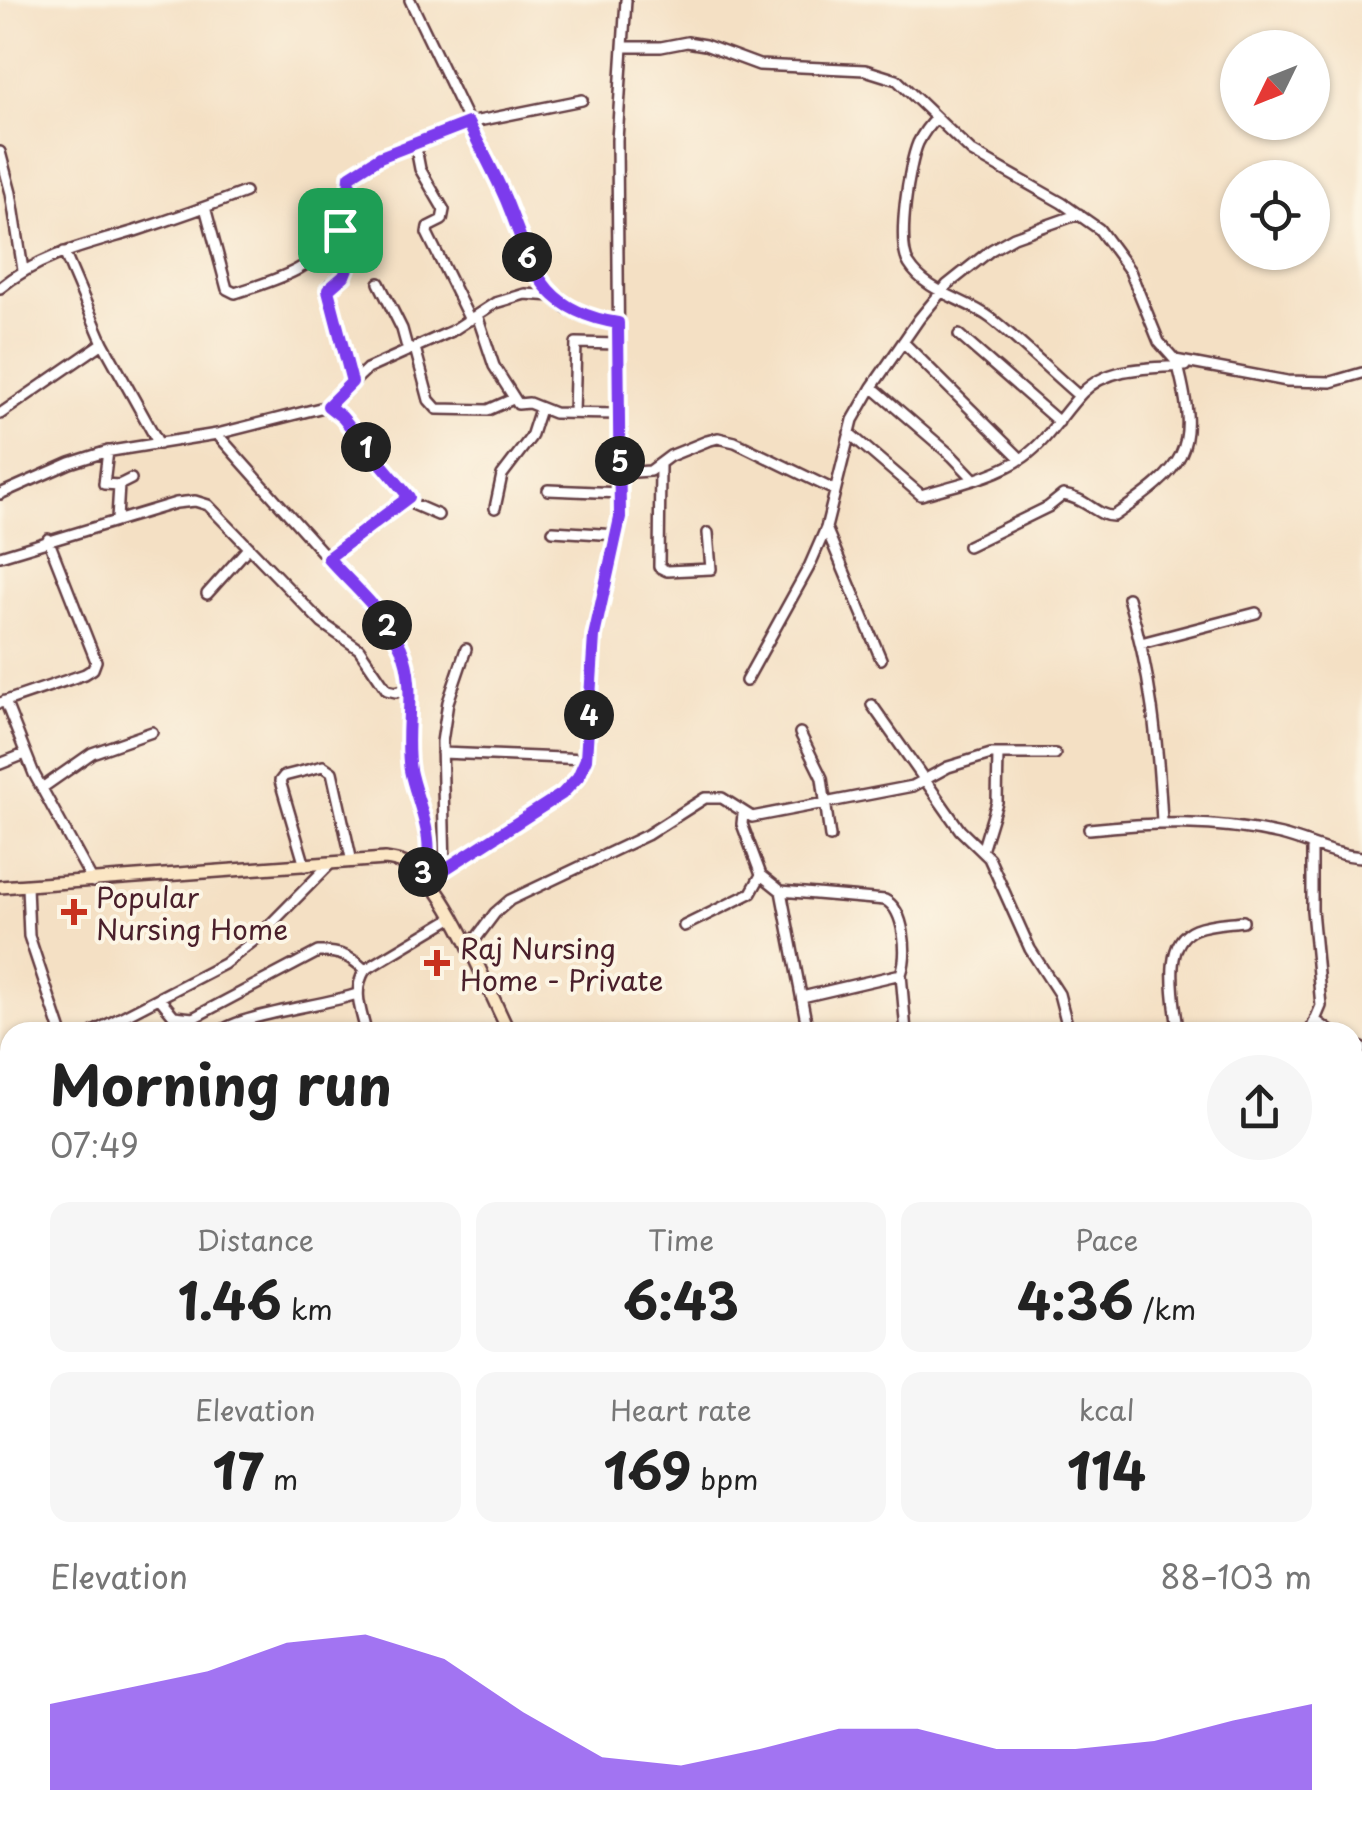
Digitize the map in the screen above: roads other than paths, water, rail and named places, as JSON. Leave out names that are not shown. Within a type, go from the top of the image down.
[{"type":"main road","points":[[0,887],[398,861],[425,877],[452,918],[504,1022]]},
{"type":"street","points":[[410,0],[506,200],[525,253],[553,296],[568,308],[618,323]]},
{"type":"street","points":[[425,877],[446,870],[562,794],[578,777],[586,759],[594,636],[618,535],[621,493],[617,140],[626,0]]},
{"type":"street","points":[[623,47],[687,42],[759,65],[881,72],[913,92],[972,152],[1099,229],[1130,270],[1149,323],[1168,355],[1195,365],[1287,381],[1331,382],[1362,373]]},
{"type":"street","points":[[205,207],[227,290],[232,293],[302,268],[340,230],[348,204],[350,176],[364,165],[468,123],[582,100]]},
{"type":"street","points":[[936,118],[926,129],[912,160],[904,248],[908,264],[940,293],[991,318],[1079,396]]},
{"type":"street","points":[[415,142],[420,169],[444,210],[442,220],[428,227],[427,232],[513,399],[540,409],[620,414]]},
{"type":"street","points":[[0,152],[23,270]]},
{"type":"street","points":[[0,288],[23,270],[64,252],[245,192]]},
{"type":"street","points":[[746,682],[826,528],[849,433],[872,387],[902,342],[963,270],[1014,236],[1080,214]]},
{"type":"street","points":[[340,230],[348,266],[344,276],[329,286],[328,295],[352,382]]},
{"type":"street","points":[[64,252],[103,342],[159,444]]},
{"type":"street","points":[[379,283],[412,349],[429,400],[438,409],[488,410],[513,399]]},
{"type":"street","points":[[0,494],[108,451],[217,434],[328,406],[375,364],[474,318],[509,297],[553,296]]},
{"type":"street","points":[[588,317],[589,342]]},
{"type":"street","points":[[960,335],[1059,422]]},
{"type":"street","points":[[0,414],[103,342]]},
{"type":"street","points":[[902,342],[1021,459]]},
{"type":"street","points":[[574,413],[575,345],[618,344]]},
{"type":"street","points":[[849,433],[917,494],[974,479],[1021,459],[1079,396],[1110,375],[1195,365]]},
{"type":"street","points":[[968,546],[1063,495],[1082,499],[1105,516],[1114,516],[1150,489],[1180,458],[1186,445],[1190,418],[1178,366]]},
{"type":"street","points":[[872,387],[974,479]]},
{"type":"street","points":[[328,406],[342,417],[422,510],[438,515]]},
{"type":"street","points":[[494,508],[502,475],[524,449],[540,409]]},
{"type":"street","points":[[217,434],[390,628],[400,646],[410,688],[409,764],[430,854],[425,877]]},
{"type":"street","points":[[620,474],[650,471],[674,454],[707,441],[726,439],[834,490]]},
{"type":"street","points":[[108,451],[104,484],[118,486],[130,479]]},
{"type":"street","points":[[660,464],[659,567],[710,569],[708,533]]},
{"type":"street","points":[[118,486],[118,519]]},
{"type":"street","points":[[548,490],[621,493]]},
{"type":"street","points":[[328,558],[409,497]]},
{"type":"street","points":[[0,556],[118,519],[194,501],[208,505],[322,623],[360,649],[387,690],[410,688]]},
{"type":"street","points":[[826,528],[881,659]]},
{"type":"street","points":[[553,531],[618,535]]},
{"type":"street","points":[[48,539],[96,661],[86,674],[3,702],[25,754],[93,882]]},
{"type":"street","points":[[207,594],[248,548]]},
{"type":"street","points":[[1128,598],[1154,708],[1162,821]]},
{"type":"street","points":[[1141,644],[1256,612]]},
{"type":"street","points":[[446,870],[444,720],[466,650]]},
{"type":"street","points":[[872,706],[923,782],[960,830],[989,858],[1030,949],[1059,994],[1066,1022]]},
{"type":"street","points":[[42,788],[82,758],[152,732]]},
{"type":"street","points":[[800,733],[822,778],[830,837]]},
{"type":"street","points":[[442,753],[586,759]]},
{"type":"street","points":[[0,764],[25,754]]},
{"type":"street","points":[[982,852],[997,802],[998,754]]},
{"type":"street","points":[[468,949],[510,900],[647,835],[705,798],[722,798],[752,817],[826,805],[923,782],[948,768],[998,754],[1055,754]]},
{"type":"street","points":[[305,866],[280,781],[284,776],[323,766],[332,772],[352,862]]},
{"type":"street","points":[[743,814],[742,824],[762,875],[781,891],[885,900],[894,905],[899,915],[904,961],[901,974],[905,1022]]},
{"type":"street","points":[[1089,829],[1162,821],[1284,836],[1340,856],[1362,857]]},
{"type":"street","points":[[1312,847],[1312,910],[1321,1006],[1316,1021]]},
{"type":"street","points":[[113,1022],[224,964],[256,939],[330,864]]},
{"type":"street","points":[[684,926],[751,892],[762,875]]},
{"type":"street","points":[[27,886],[29,936],[58,1022]]},
{"type":"street","points":[[781,891],[806,1022]]},
{"type":"street","points":[[364,1022],[357,994],[359,980],[366,970],[452,918]]},
{"type":"street","points":[[1177,1022],[1174,958],[1180,942],[1194,929],[1243,920]]},
{"type":"street","points":[[160,999],[174,1016],[193,1018],[318,952],[337,951],[366,970]]},
{"type":"street","points":[[802,997],[901,974]]},
{"type":"street","points":[[238,1022],[357,994]]},
{"type":"street","points":[[180,1022],[184,1019]]},
{"type":"place","name":"Popular Nursing Home","points":[[74,912]]},
{"type":"place","name":"Raj Nursing Home - Private","points":[[437,963]]}]
